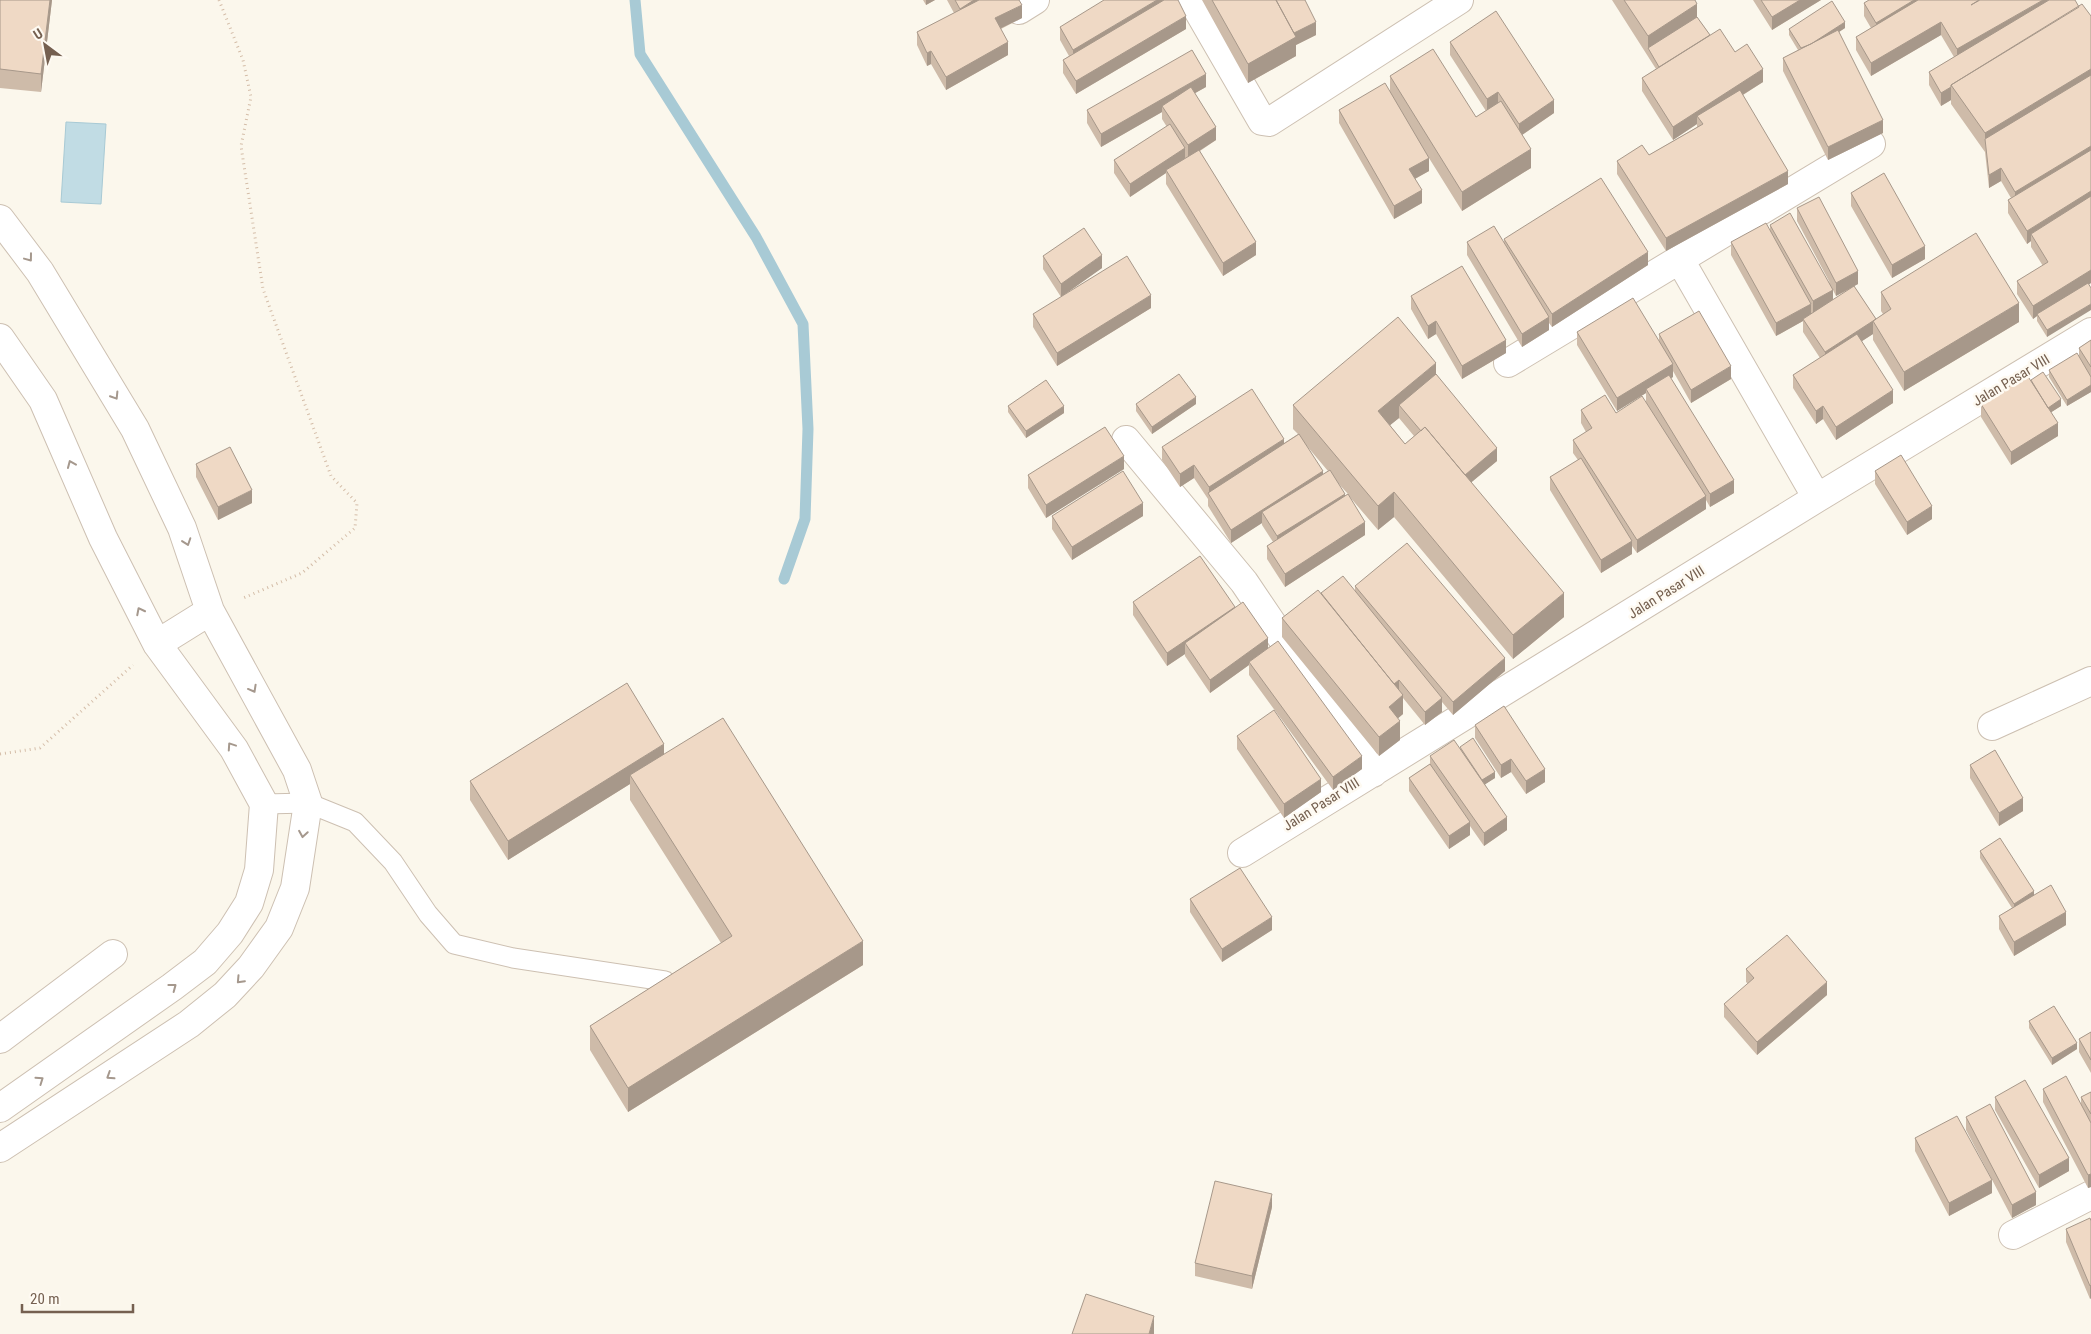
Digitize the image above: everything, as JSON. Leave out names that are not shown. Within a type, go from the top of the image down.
[{"type":"street","points":[[1192,0],[1262,121],[1269,122],[1459,0]]},
{"type":"street","points":[[1508,363],[1871,144]]},
{"type":"street","points":[[0,219],[40,272],[135,429],[182,528],[210,611],[293,762],[308,803],[295,888],[279,928],[252,967],[225,996],[189,1024],[0,1148]]},
{"type":"street","points":[[1680,260],[1817,498]]},
{"type":"street","name":"Jalan Pasar VIII","points":[[1242,853],[1817,498],[2091,332]]},
{"type":"street","points":[[0,338],[43,400],[103,538],[157,644],[234,750],[264,804],[258,870],[248,903],[230,933],[205,962],[0,1108]]},
{"type":"street","points":[[1126,440],[1244,582],[1373,773]]},
{"type":"street","points":[[157,644],[210,611]]},
{"type":"street","points":[[1992,726],[2091,681]]},
{"type":"street","points":[[0,1039],[113,954]]},
{"type":"street","points":[[2013,1235],[2091,1195]]},
{"type":"lane","points":[[264,804],[308,803],[355,822],[393,862],[428,914],[454,944],[513,958],[665,981]]},
{"type":"path","points":[[210,611],[302,573],[354,528],[357,503],[331,476],[263,290],[241,146],[251,97],[242,60],[219,0]]},
{"type":"path","points":[[0,754],[40,748],[157,644]]},
{"type":"water","points":[[66,122],[106,124],[101,204],[61,202]]},
{"type":"building","points":[[0,0],[50,0],[41,74],[0,69]]},
{"type":"building","points":[[955,0],[974,0],[960,9]]},
{"type":"building","points":[[979,0],[1019,0],[1022,5],[995,18],[1008,42],[946,77],[931,51],[927,53],[917,32]]},
{"type":"building","points":[[1104,0],[1157,0],[1073,50],[1060,27]]},
{"type":"building","points":[[1164,0],[1178,0],[1186,16],[1076,81],[1063,60]]},
{"type":"building","points":[[1212,0],[1276,0],[1296,37],[1248,64]]},
{"type":"building","points":[[1276,0],[1305,0],[1316,22],[1294,33]]},
{"type":"building","points":[[1624,0],[1695,0],[1697,4],[1648,36]]},
{"type":"building","points":[[1761,0],[1800,0],[1772,17]]},
{"type":"building","points":[[1869,0],[1914,0],[1876,23],[1864,3]]},
{"type":"building","points":[[1918,0],[1979,0],[1971,5],[1980,0],[2043,0],[1957,49],[1941,22],[1871,63],[1856,37]]},
{"type":"building","points":[[2049,0],[2075,0],[2079,7],[1951,85],[1951,87],[1941,93],[1929,72]]},
{"type":"building","points":[[1832,1],[1845,22],[1811,44],[1801,48],[1789,29]]},
{"type":"building","points":[[2082,4],[2091,16],[2091,69],[1985,133],[1951,85]]},
{"type":"building","points":[[1496,11],[1554,100],[1519,124],[1498,92],[1487,99],[1450,42]]},
{"type":"building","points":[[1697,17],[1710,35],[1659,67],[1648,48]]},
{"type":"building","points":[[1720,29],[1735,52],[1747,44],[1763,69],[1673,127],[1642,78]]},
{"type":"building","points":[[1838,30],[1883,120],[1828,147],[1783,58]]},
{"type":"building","points":[[1433,49],[1476,117],[1501,101],[1531,149],[1462,192],[1390,76]]},
{"type":"building","points":[[1192,50],[1206,74],[1101,134],[1087,110]]},
{"type":"building","points":[[2091,75],[2091,146],[2015,192],[2001,168],[1989,175],[1985,139]]},
{"type":"building","points":[[1385,83],[1429,158],[1409,169],[1422,190],[1394,206],[1339,110]]},
{"type":"building","points":[[1191,87],[1216,127],[1188,145],[1162,106]]},
{"type":"building","points":[[1740,90],[1788,171],[1666,238],[1617,161],[1642,145],[1649,155],[1703,124],[1697,116]]},
{"type":"building","points":[[1170,124],[1185,148],[1130,184],[1114,160]]},
{"type":"building","points":[[1199,150],[1256,242],[1223,263],[1166,170]]},
{"type":"building","points":[[2091,150],[2091,191],[2027,231],[2008,200]]},
{"type":"building","points":[[1884,173],[1925,246],[1892,265],[1851,193]]},
{"type":"building","points":[[1601,178],[1648,252],[1552,314],[1504,239]]},
{"type":"building","points":[[2091,196],[2091,270],[2033,306],[2017,281],[2048,262],[2031,234]]},
{"type":"building","points":[[1819,197],[1858,271],[1836,283],[1797,208]]},
{"type":"building","points":[[1790,213],[1833,290],[1813,301],[1770,225]]},
{"type":"building","points":[[1766,223],[1811,304],[1776,323],[1731,242]]},
{"type":"building","points":[[1494,226],[1549,317],[1522,334],[1467,242]]},
{"type":"building","points":[[1084,228],[1102,255],[1061,284],[1043,256]]},
{"type":"building","points":[[1976,233],[2019,303],[1904,372],[1873,321],[1891,309],[1881,292]]},
{"type":"building","points":[[1127,256],[1151,295],[1057,353],[1033,314]]},
{"type":"building","points":[[1462,266],[1506,340],[1462,366],[1436,321],[1428,326],[1411,296]]},
{"type":"building","points":[[2088,283],[2091,288],[2091,304],[2047,330],[2037,314]]},
{"type":"building","points":[[1854,286],[1876,319],[1825,352],[1803,319]]},
{"type":"building","points":[[1633,298],[1673,364],[1617,398],[1577,332]]},
{"type":"building","points":[[1699,311],[1731,366],[1691,390],[1659,334]]},
{"type":"building","points":[[1398,317],[1436,363],[1378,411],[1405,444],[1425,427],[1564,593],[1513,635],[1394,492],[1378,506],[1293,405]]},
{"type":"building","points":[[1857,334],[1893,390],[1836,427],[1823,406],[1816,411],[1793,375]]},
{"type":"building","points":[[2091,340],[2091,367],[2079,348]]},
{"type":"building","points":[[2077,353],[2091,377],[2091,385],[2067,400],[2049,370]]},
{"type":"building","points":[[2043,372],[2061,399],[2048,408],[2031,380]]},
{"type":"building","points":[[1179,374],[1196,397],[1152,427],[1136,404]]},
{"type":"building","points":[[1436,374],[1497,448],[1465,475],[1425,427],[1421,431],[1399,405]]},
{"type":"building","points":[[1669,375],[1734,480],[1710,494],[1646,389]]},
{"type":"building","points":[[2027,375],[2058,423],[2011,452],[1981,404]]},
{"type":"building","points":[[1046,380],[1064,406],[1026,431],[1008,406]]},
{"type":"building","points":[[1252,389],[1284,439],[1209,487],[1194,465],[1180,474],[1162,447]]},
{"type":"building","points":[[1605,395],[1616,413],[1642,396],[1706,496],[1637,540],[1573,440],[1592,428],[1581,410]]},
{"type":"building","points":[[1105,427],[1124,456],[1046,505],[1028,475]]},
{"type":"building","points":[[1299,434],[1323,471],[1231,530],[1208,493]]},
{"type":"building","points":[[230,447],[252,490],[218,507],[196,464]]},
{"type":"building","points":[[1901,455],[1932,506],[1907,522],[1875,471]]},
{"type":"building","points":[[1581,458],[1632,541],[1601,560],[1550,477]]},
{"type":"building","points":[[1330,470],[1345,494],[1277,536],[1262,512]]},
{"type":"building","points":[[1123,471],[1143,503],[1072,547],[1052,516]]},
{"type":"building","points":[[1348,494],[1365,522],[1285,574],[1267,546]]},
{"type":"building","points":[[1407,543],[1505,658],[1453,702],[1355,586]]},
{"type":"building","points":[[1200,556],[1235,607],[1167,653],[1133,602]]},
{"type":"building","points":[[1343,576],[1442,698],[1425,712],[1399,680],[1394,684],[1321,593]]},
{"type":"building","points":[[1318,590],[1403,695],[1389,707],[1400,721],[1379,737],[1282,618]]},
{"type":"building","points":[[1243,602],[1268,638],[1210,680],[1185,643]]},
{"type":"building","points":[[1278,641],[1362,756],[1333,777],[1249,662]]},
{"type":"building","points":[[627,683],[664,744],[508,841],[470,781]]},
{"type":"building","points":[[1504,706],[1545,769],[1526,781],[1511,759],[1501,765],[1475,725]]},
{"type":"building","points":[[1274,710],[1321,779],[1284,804],[1237,736]]},
{"type":"building","points":[[723,718],[863,941],[628,1088],[590,1026],[732,936],[630,775]]},
{"type":"building","points":[[1473,738],[1495,772],[1482,780],[1460,747]]},
{"type":"building","points":[[1454,740],[1507,817],[1484,833],[1430,756]]},
{"type":"building","points":[[1995,750],[2023,798],[1999,813],[1970,765]]},
{"type":"building","points":[[1430,764],[1470,822],[1449,836],[1409,778]]},
{"type":"building","points":[[2000,838],[2034,891],[2014,904],[1980,851]]},
{"type":"building","points":[[1240,868],[1272,917],[1222,949],[1190,899]]},
{"type":"building","points":[[2051,885],[2066,912],[2014,942],[1999,916]]},
{"type":"building","points":[[1787,935],[1827,982],[1757,1042],[1724,1004],[1754,978],[1746,969]]},
{"type":"building","points":[[2054,1006],[2077,1043],[2052,1058],[2029,1021]]},
{"type":"building","points":[[2091,1032],[2091,1060],[2079,1039]]},
{"type":"building","points":[[2066,1076],[2091,1123],[2091,1174],[2088,1175],[2043,1089]]},
{"type":"building","points":[[2025,1080],[2069,1158],[2039,1175],[1995,1097]]},
{"type":"building","points":[[2091,1092],[2091,1114],[2081,1097]]},
{"type":"building","points":[[1990,1104],[2036,1192],[2012,1205],[1966,1117]]},
{"type":"building","points":[[1957,1116],[1992,1180],[1949,1203],[1915,1138]]},
{"type":"building","points":[[1215,1181],[1272,1194],[1252,1276],[1195,1263]]},
{"type":"building","points":[[2090,1218],[2091,1285],[2090,1286],[2066,1229]]},
{"type":"building","points":[[1086,1294],[1154,1316],[1149,1334],[1072,1334]]},
{"type":"waterway","points":[[635,0],[640,54],[756,237],[803,324],[808,429],[805,519],[784,579]]}]
